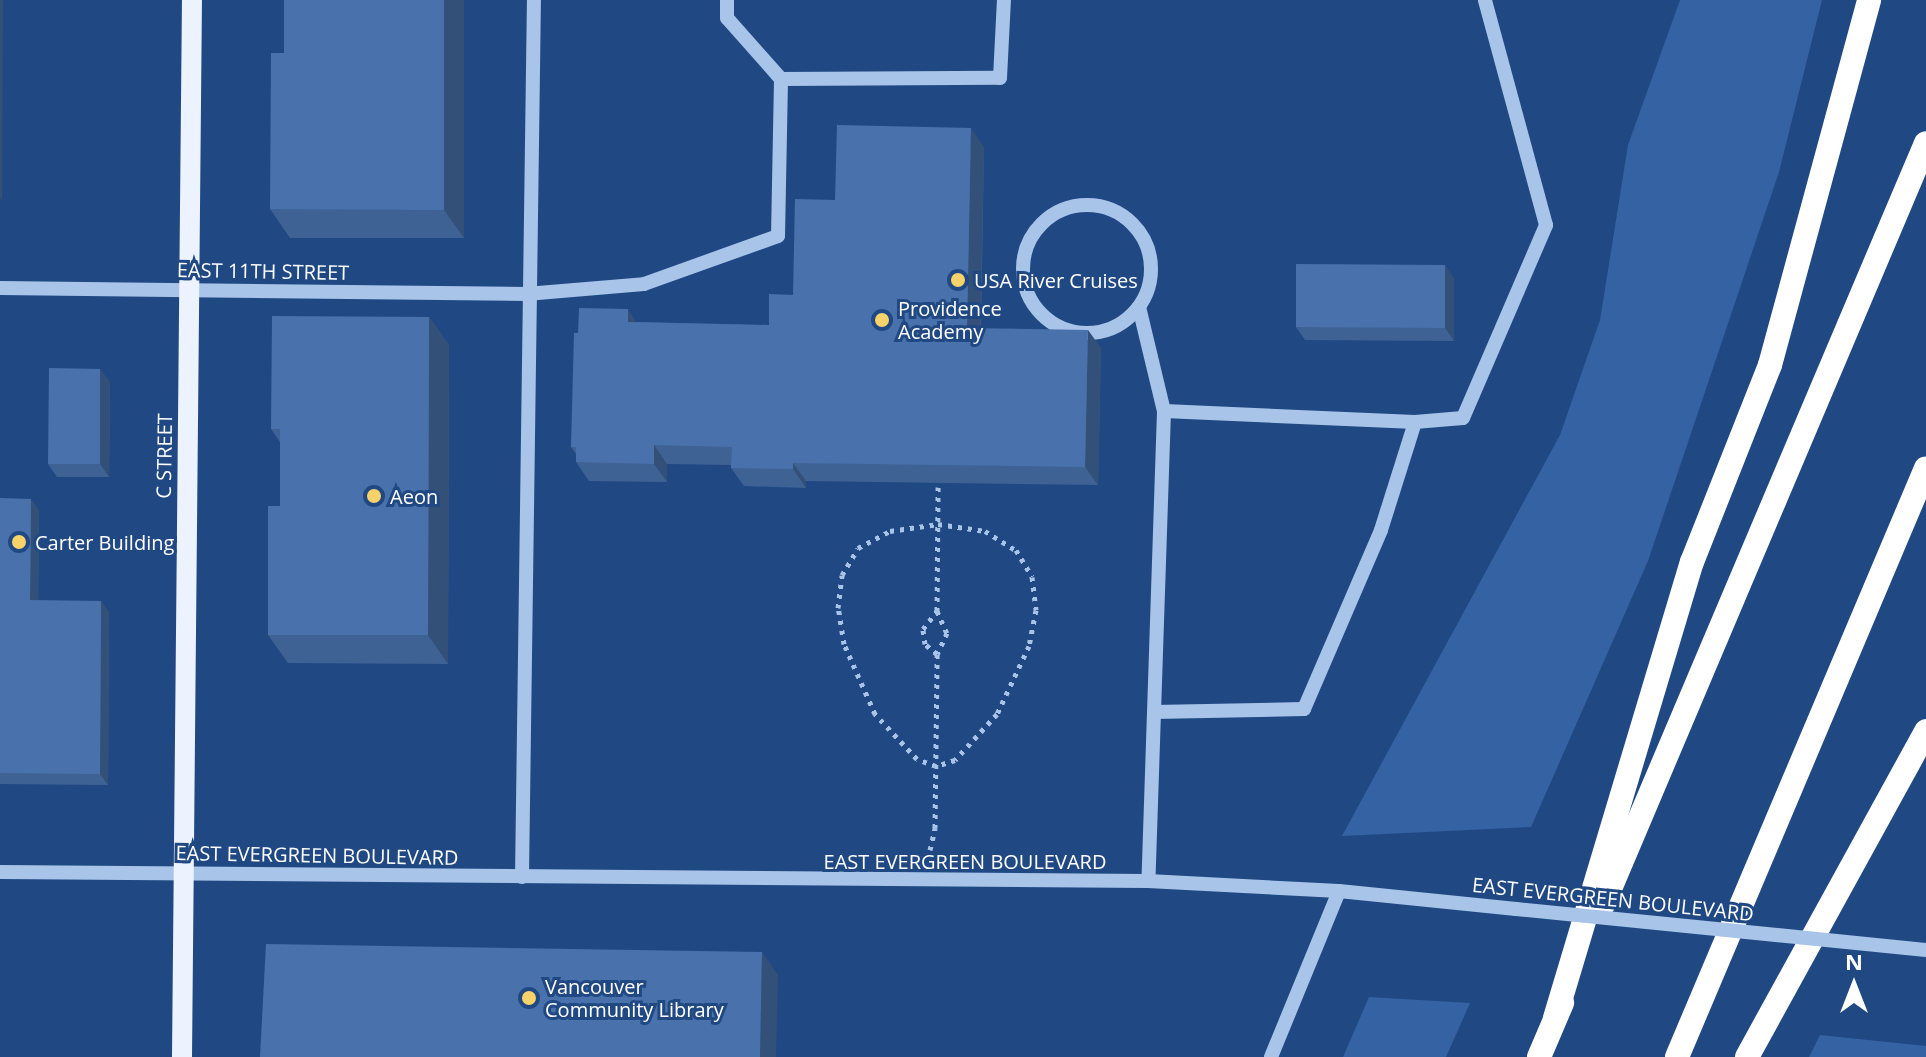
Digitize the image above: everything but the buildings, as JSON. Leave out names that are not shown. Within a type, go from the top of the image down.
[{"type":"highway","points":[[1555,1018],[1692,562],[1770,365],[1869,0]]},
{"type":"highway","points":[[1539,1057],[1926,143]]},
{"type":"highway","points":[[1677,1057],[1926,468]]},
{"type":"highway","points":[[1747,1057],[1926,731]]},
{"type":"main road","name":"C STREET","points":[[182,1057],[192,0]]},
{"type":"street","points":[[522,877],[526,294],[534,0]]},
{"type":"street","points":[[727,0],[727,18],[781,79],[1000,78],[1004,0]]},
{"type":"street","points":[[1164,411],[1415,422],[1463,418],[1546,225],[1485,0]]},
{"type":"street","name":"EAST 11TH STREET","points":[[0,288],[526,294],[644,284],[778,236],[781,79]]},
{"type":"street","points":[[1139,307],[1105,331],[1084,333],[1044,318],[1023,280],[1030,238],[1061,209],[1082,204],[1122,215],[1148,247],[1152,268],[1139,307],[1164,411],[1148,881]]},
{"type":"street","points":[[1154,712],[1304,709],[1381,530],[1415,422]]},
{"type":"street","name":"EAST EVERGREEN BOULEVARD","points":[[0,872],[923,882],[1148,881],[1339,891],[1926,950]]},
{"type":"street","points":[[1271,1057],[1339,891]]},
{"type":"path","points":[[923,882],[935,828],[937,654],[947,633],[937,611],[938,487]]},
{"type":"path","points":[[938,524],[985,531],[1016,550],[1032,577],[1036,610],[1029,646],[997,714],[955,760],[936,766],[917,759],[875,714],[844,644],[838,608],[842,575],[858,548],[890,531],[938,524]]},
{"type":"path","points":[[937,611],[926,621],[923,637],[937,654]]},
{"type":"shaded area","points":[[1680,0],[1822,0],[1779,172],[1648,561],[1531,827],[1342,836],[1560,435],[1600,320],[1628,145]]},
{"type":"shaded area","points":[[1369,997],[1470,1003],[1446,1057],[1343,1057]]},
{"type":"shaded area","points":[[1820,1035],[1926,1046],[1926,1057],[1809,1057]]},
{"type":"place","name":"USA River Cruises","points":[[958,280]]},
{"type":"place","name":"Providence Academy","points":[[882,320]]},
{"type":"place","name":"Aeon","points":[[374,496]]},
{"type":"place","name":"Carter Building","points":[[19,542]]},
{"type":"place","name":"Vancouver Community Library","points":[[529,998]]}]
